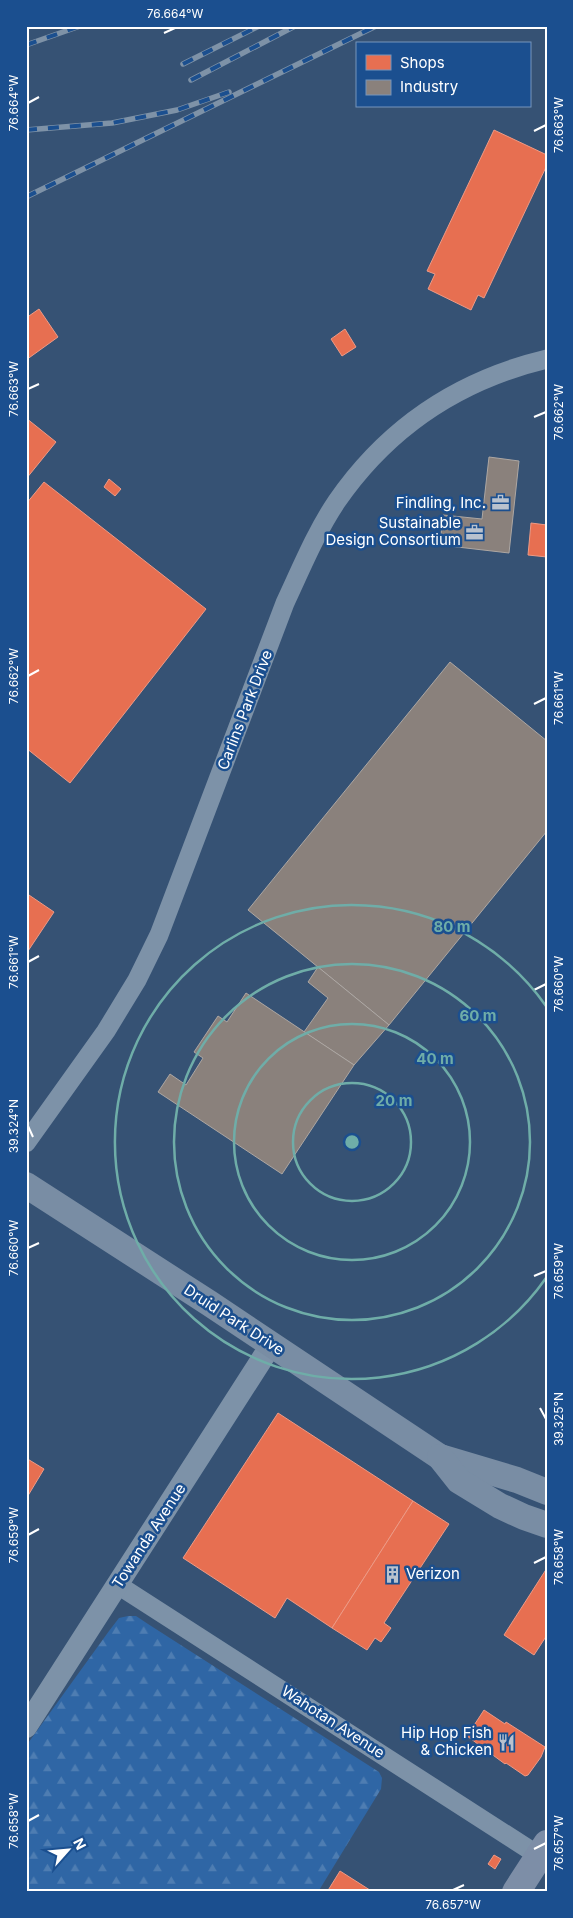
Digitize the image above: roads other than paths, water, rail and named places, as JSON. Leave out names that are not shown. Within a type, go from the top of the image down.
[{"type":"main road","name":"Druid Park Drive","points":[[26,1186],[440,1457],[517,1480],[547,1492]]},
{"type":"main road","name":"Druid Park Drive","points":[[440,1457],[459,1481],[500,1506],[547,1525]]},
{"type":"main road","points":[[516,1892],[544,1854]]},
{"type":"street","name":"Carlins Park Drive","points":[[26,1143],[106,1031],[142,971],[159,935],[285,603],[309,552],[337,501],[368,462],[401,428],[432,407],[489,377],[547,359]]},
{"type":"street","name":"Towanda Avenue","points":[[26,1727],[271,1345]]},
{"type":"street","name":"Wahotan Avenue","points":[[118,1585],[544,1854]]},
{"type":"railway","points":[[26,45],[80,26]]},
{"type":"railway","points":[[183,64],[259,26]]},
{"type":"railway","points":[[191,80],[295,26]]},
{"type":"railway","points":[[26,197],[376,26]]},
{"type":"railway","points":[[26,130],[112,123],[177,110],[229,92]]},
{"type":"place","name":"Findling, Inc.","points":[[500,503]]},
{"type":"place","name":"Sustainable Design Consortium","points":[[475,532]]},
{"type":"place","name":"Verizon","points":[[392,1574]]},
{"type":"place","name":"Hip Hop Fish & Chicken","points":[[506,1742]]}]
